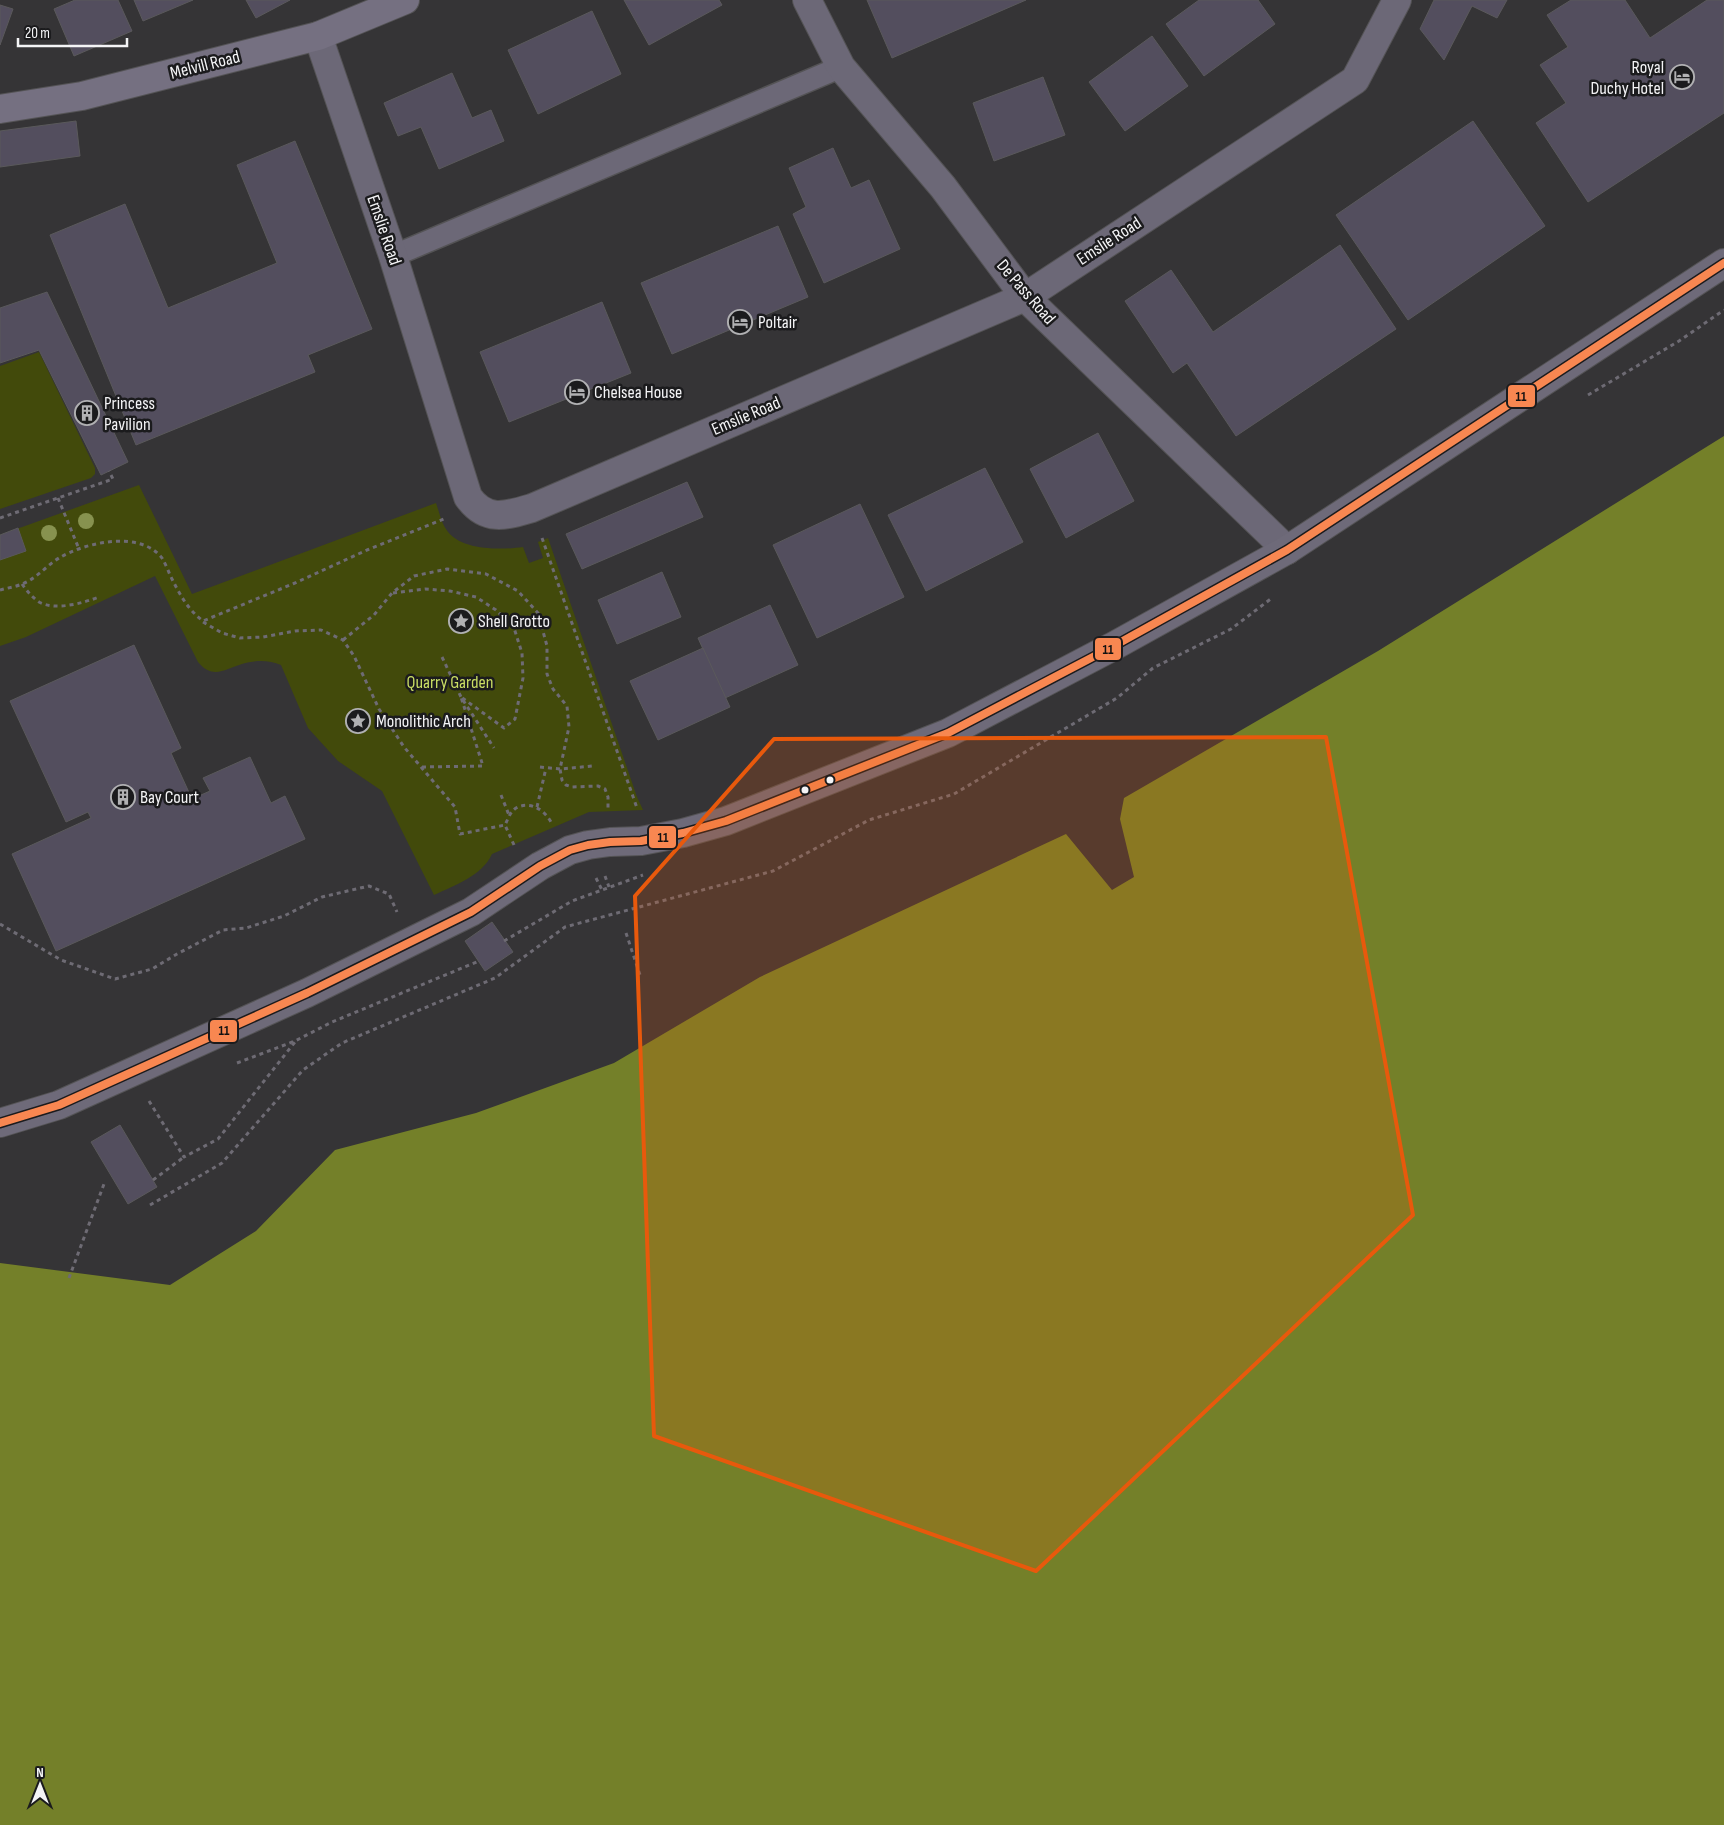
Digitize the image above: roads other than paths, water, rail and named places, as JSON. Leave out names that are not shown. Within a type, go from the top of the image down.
[{"type":"main road","name":"Melvill Road","points":[[0,109],[82,96],[318,36],[405,0]]},
{"type":"street","name":"De Pass Road","points":[[807,0],[841,67],[943,187],[1025,297],[1287,550]]},
{"type":"street","name":"Emslie Road","points":[[318,36],[393,256],[468,497],[476,508],[491,515],[511,514],[532,508],[1025,297],[1355,80],[1397,0]]},
{"type":"street","points":[[0,1123],[59,1105],[307,993],[471,912],[540,866],[570,850],[588,845],[641,841],[683,833],[726,821],[948,733],[1287,550],[1724,263]]},
{"type":"lane","points":[[393,256],[841,67]]},
{"type":"place","name":"Royal Duchy Hotel","points":[[1682,77]]},
{"type":"place","name":"Poltair","points":[[740,322]]},
{"type":"place","name":"Chelsea House","points":[[577,392]]},
{"type":"place","name":"Princess Pavilion","points":[[87,413]]},
{"type":"place","name":"Shell Grotto","points":[[461,621]]},
{"type":"place","name":"Monolithic Arch","points":[[358,721]]},
{"type":"place","name":"Bay Court","points":[[123,797]]},
{"type":"park label","name":"Quarry Garden","points":[[450,682]]}]
